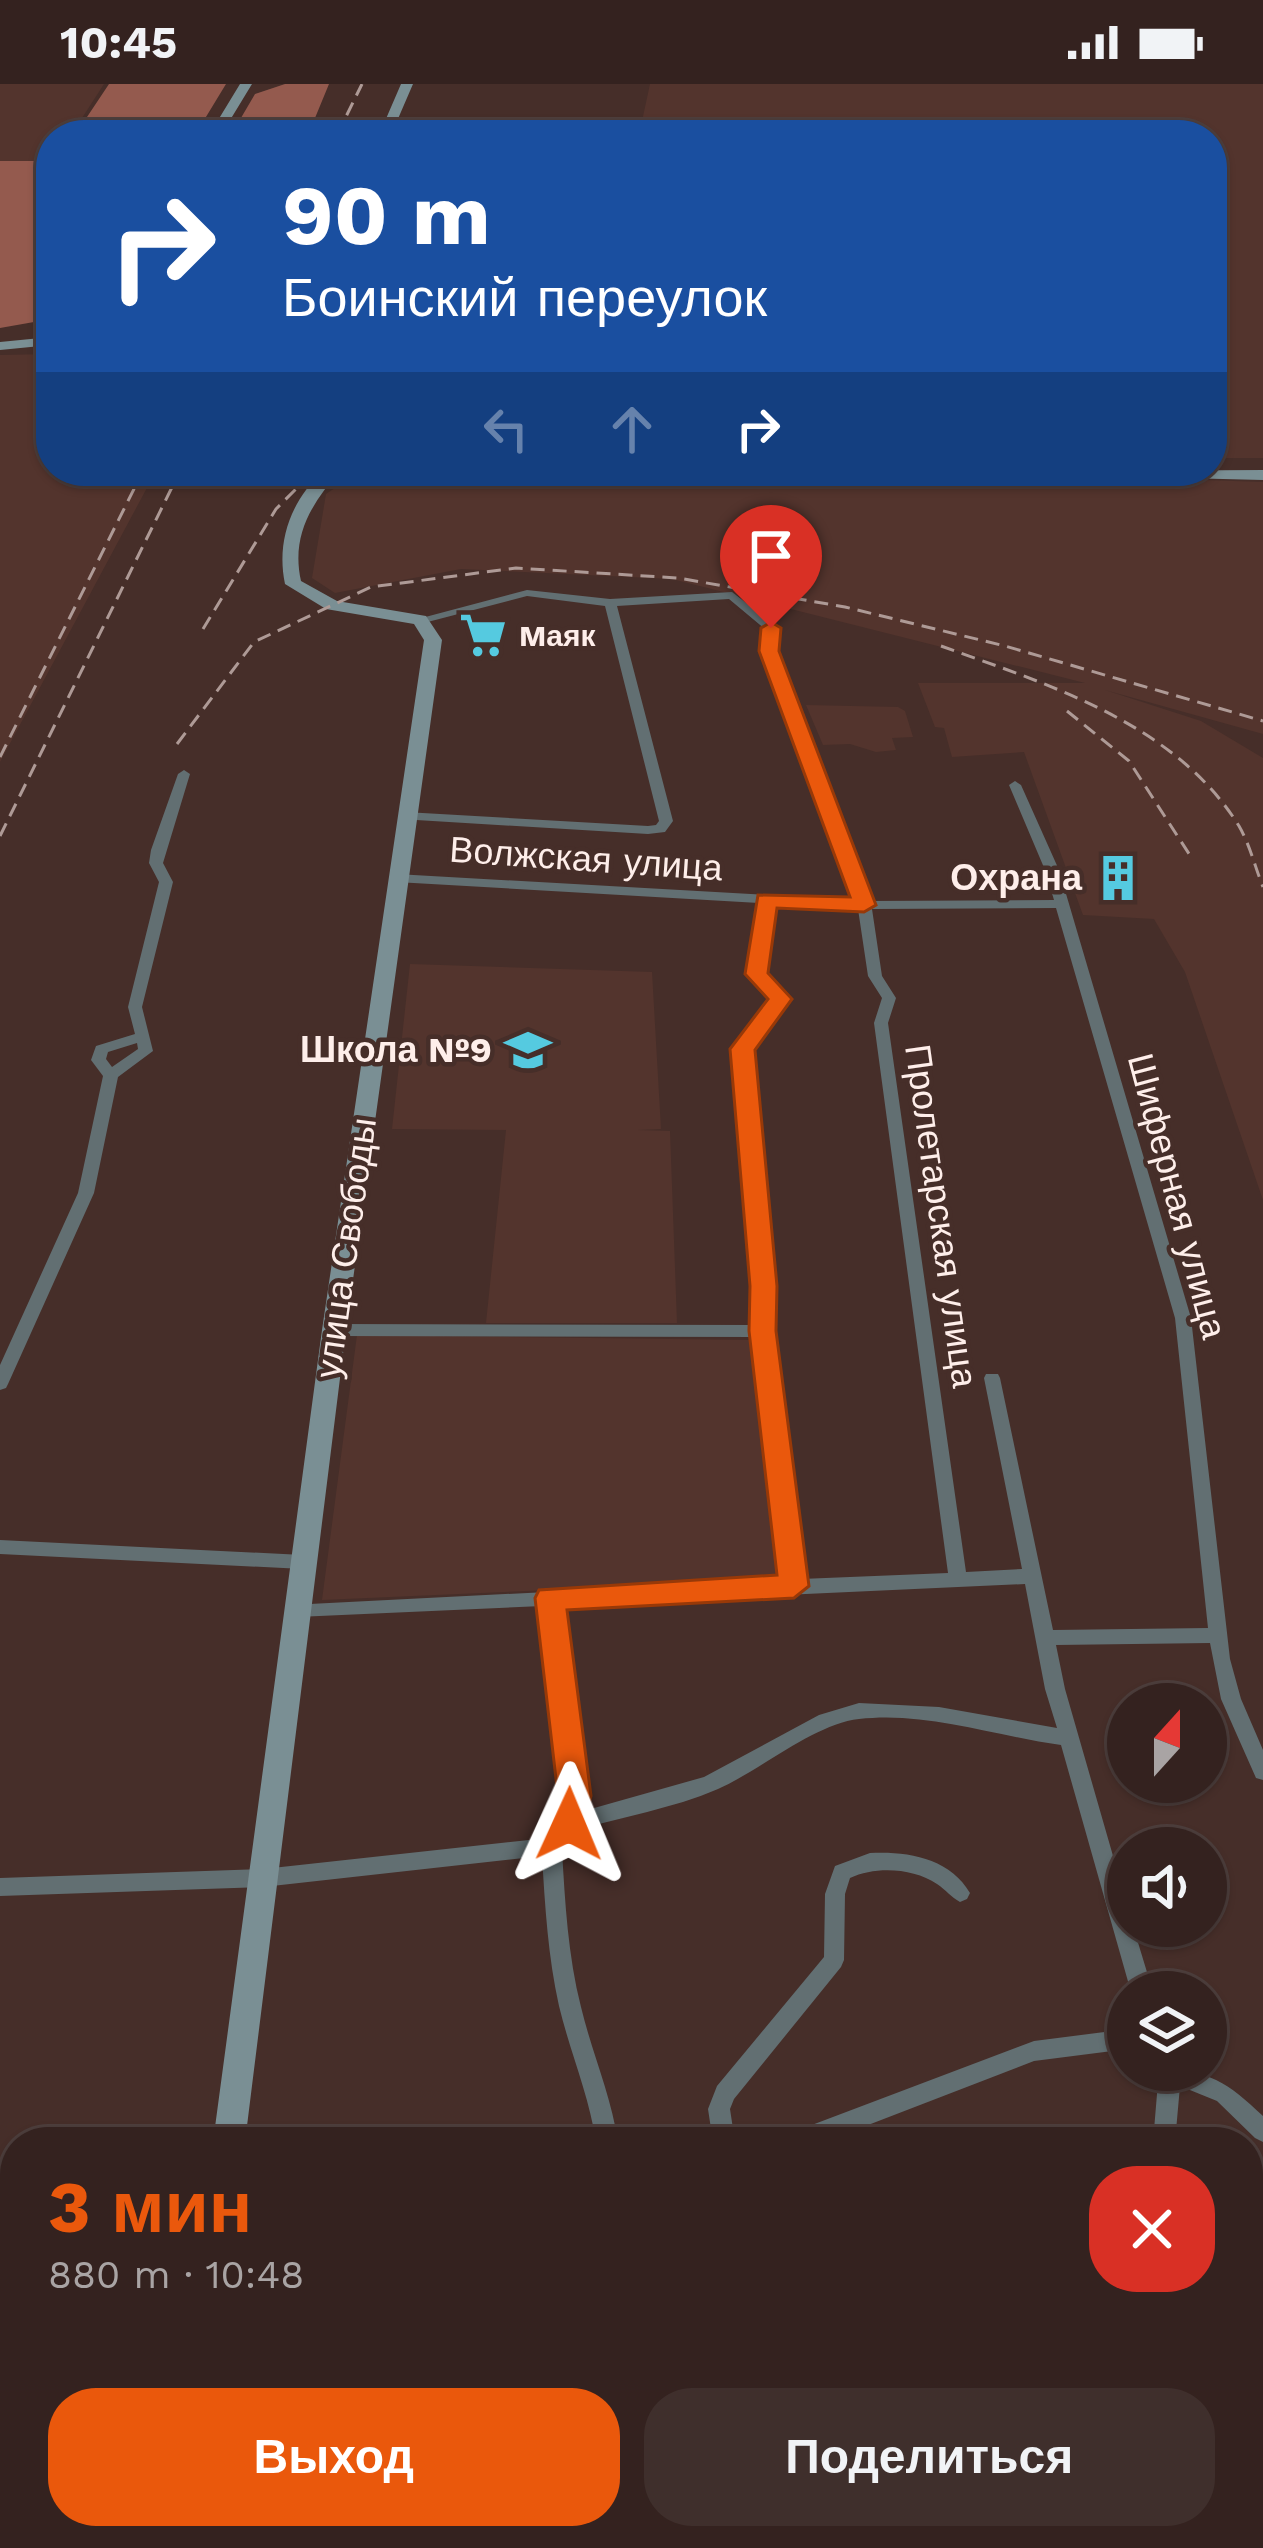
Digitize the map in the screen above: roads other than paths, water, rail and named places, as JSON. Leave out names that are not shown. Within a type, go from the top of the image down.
[{"type":"street","points":[[224,120],[246,84]]},
{"type":"street","points":[[392,120],[407,84]]},
{"type":"street","points":[[0,343],[36,340]]},
{"type":"street","points":[[1227,474],[1263,475]]},
{"type":"street","points":[[314,486],[304,495],[287,565],[292,584],[332,604],[420,620],[527,593],[610,603],[664,826],[649,830],[405,816]]},
{"type":"street","name":"Пролетарская улица","points":[[610,603],[732,596],[771,628],[769,651],[864,905],[875,976],[889,998],[881,1023],[958,1579]]},
{"type":"street","name":"улица Свободы","points":[[231,2127],[334,1330],[433,640],[420,620]]},
{"type":"street","points":[[0,1384],[86,1193],[111,1075],[146,1051],[135,1007],[166,882],[156,863],[158,850],[184,774]]},
{"type":"street","name":"Шиферная улица","points":[[1016,785],[1061,904],[1183,1318],[1217,1635],[1231,1699],[1263,1772]]},
{"type":"street","name":"Волжская улица","points":[[396,878],[864,905],[1061,904]]},
{"type":"street","points":[[766,900],[756,974],[781,999],[742,1049],[764,1286],[762,1331],[794,1586]]},
{"type":"street","points":[[111,1075],[98,1060],[100,1049],[142,1037]]},
{"type":"street","points":[[334,1330],[762,1331]]},
{"type":"street","name":"Пролетарская улица","points":[[992,1378],[1045,1638],[1136,1971]]},
{"type":"street","points":[[0,1547],[303,1562]]},
{"type":"street","points":[[297,1610],[1033,1576]]},
{"type":"street","points":[[550,1598],[574,1796],[569,1824],[552,1846],[562,1964],[606,2127]]},
{"type":"street","points":[[1045,1638],[1217,1635]]},
{"type":"street","points":[[569,1824],[705,1786],[789,1745],[823,1719],[859,1711],[960,1717],[1070,1738]]},
{"type":"street","points":[[0,1888],[263,1878],[552,1846]]},
{"type":"street","points":[[725,2127],[719,2109],[725,2092],[835,1960],[835,1894],[842,1872],[866,1863],[907,1865],[945,1876],[960,1893]]},
{"type":"street","points":[[835,2127],[1034,2051],[1107,2042]]},
{"type":"street","points":[[1165,2127],[1168,2091]]},
{"type":"street","points":[[1219,2091],[1259,2127]]},
{"type":"railway","points":[[344,120],[362,84]]},
{"type":"railway","points":[[0,836],[173,486]]},
{"type":"railway","points":[[203,629],[276,509],[299,486]]},
{"type":"railway","points":[[0,757],[135,487]]},
{"type":"railway","points":[[177,744],[254,642],[371,587],[516,568],[678,578],[845,607],[1005,646],[1263,721]]},
{"type":"railway","points":[[941,646],[1066,693],[1145,734],[1181,760],[1239,826],[1263,887]]},
{"type":"railway","points":[[1067,711],[1129,761],[1193,860]]},
{"type":"place","name":"Mаяк","points":[[483,635]]},
{"type":"place","name":"Охрана","points":[[1118,878]]},
{"type":"place","name":"Школа №9","points":[[528,1050]]}]
